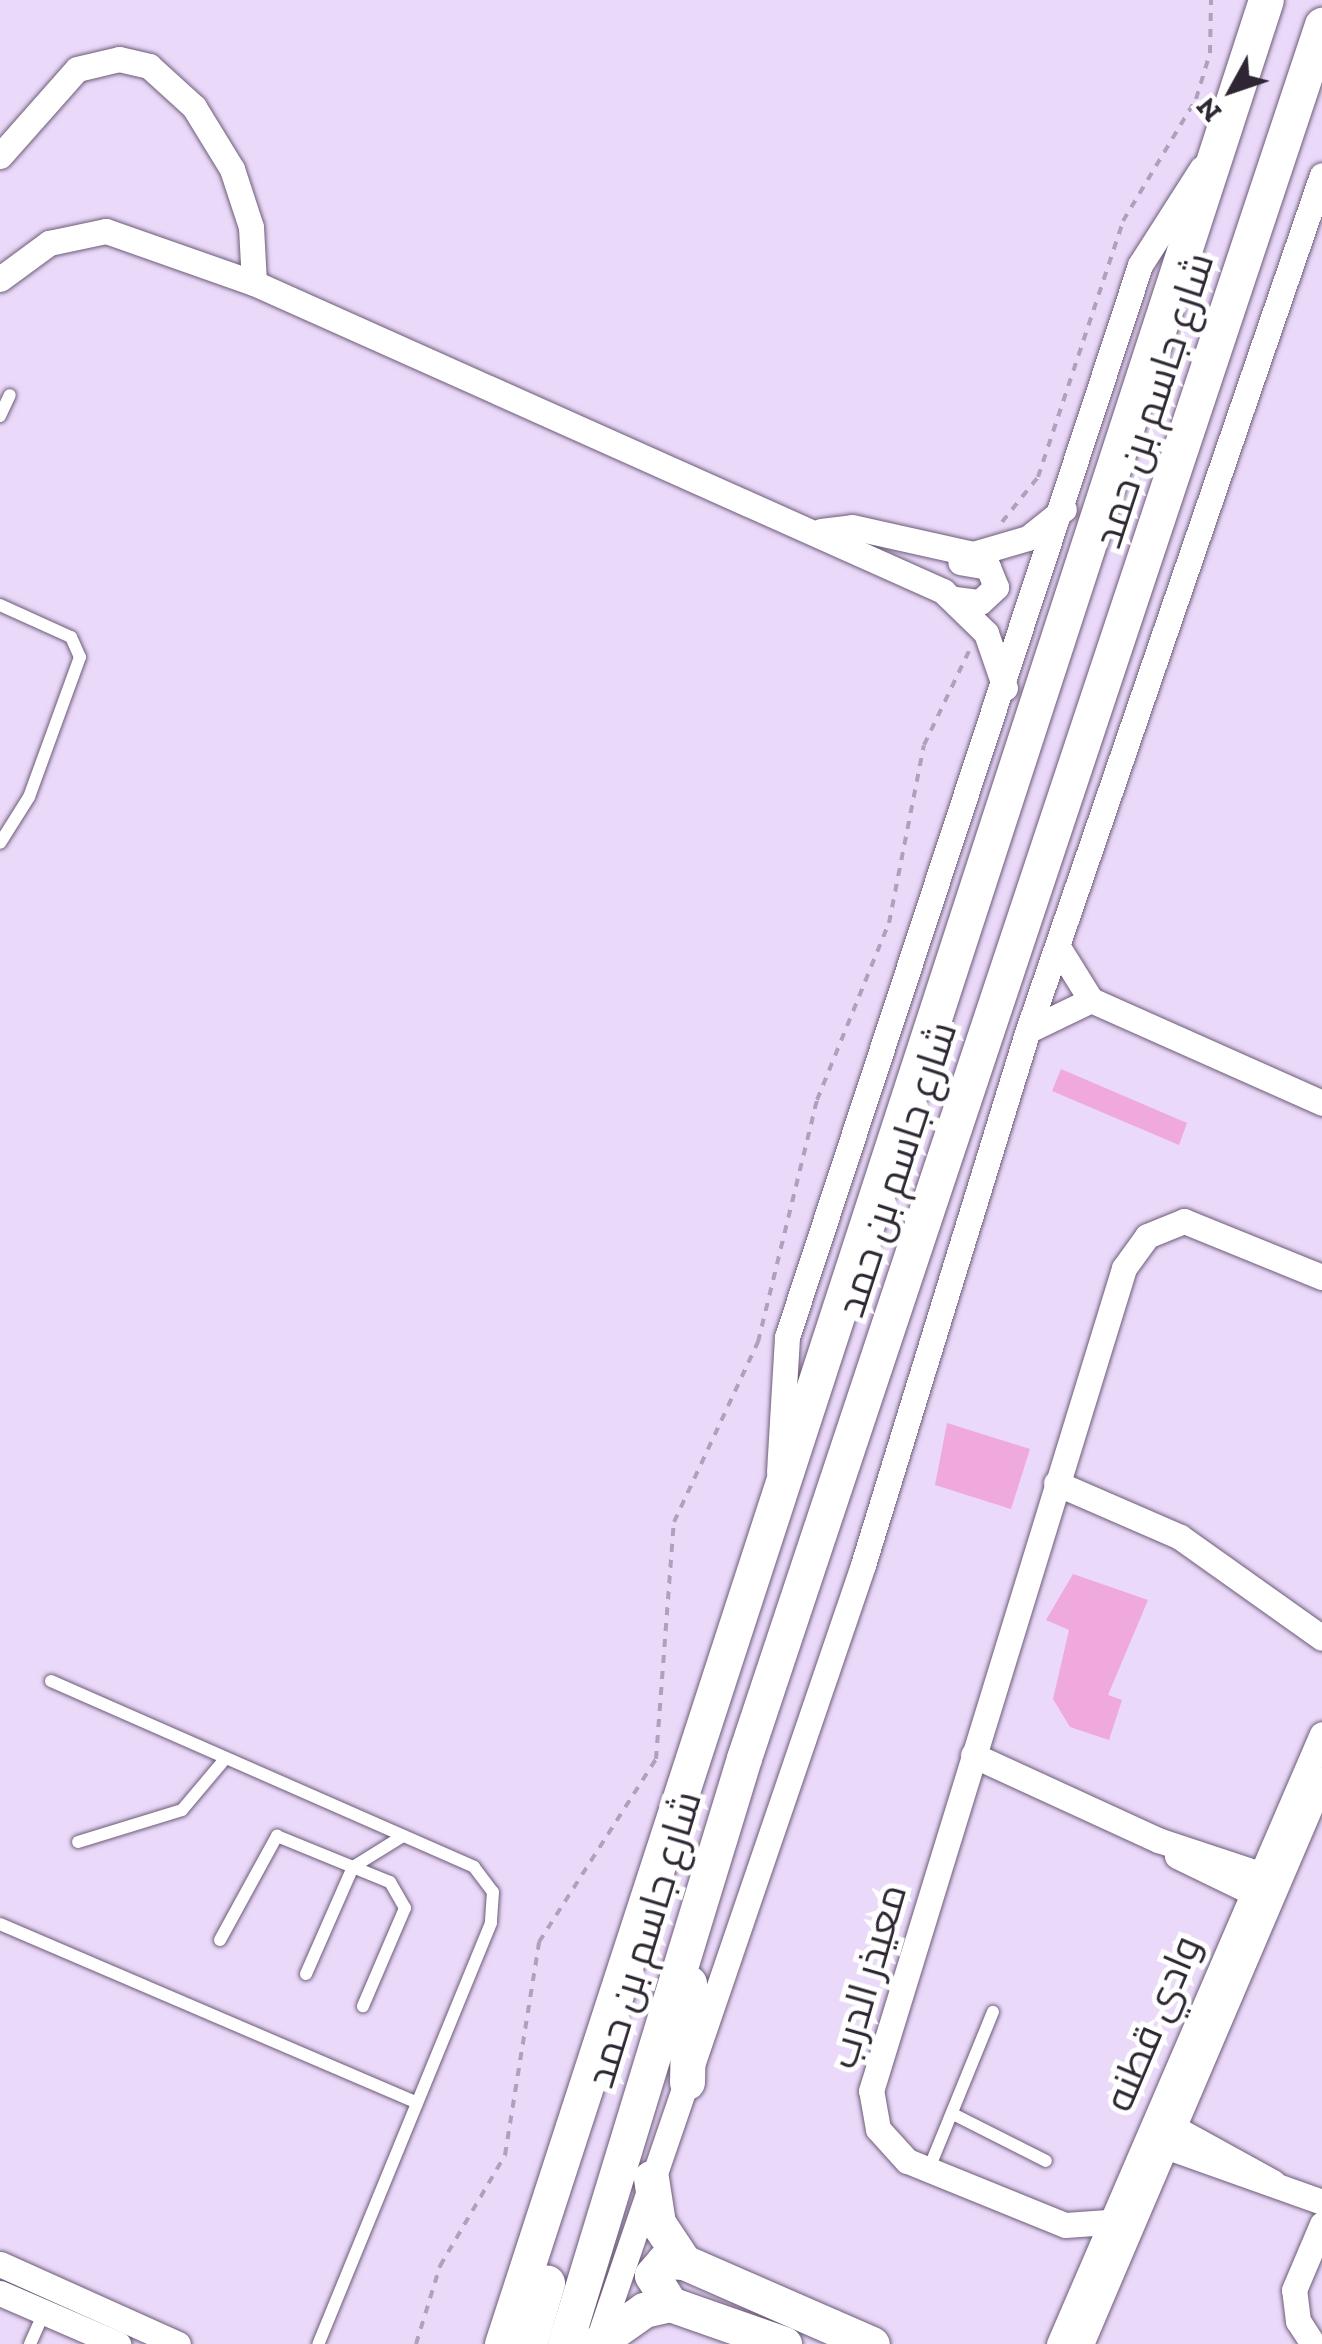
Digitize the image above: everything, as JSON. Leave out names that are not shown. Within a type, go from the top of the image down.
[{"type":"main road","name":"شارع جاسم بن حمد","points":[[502,2344],[553,2198],[778,1476],[1266,0]]},
{"type":"main road","name":"شارع جاسم بن حمد","points":[[586,2343],[687,1936],[1322,25]]},
{"type":"main road","points":[[1296,104],[1322,64]]},
{"type":"main road","points":[[687,1936],[687,2082]]},
{"type":"main road","points":[[651,2178],[658,2222],[684,2262]]},
{"type":"main road","points":[[529,2344],[550,2273],[553,2198]]},
{"type":"main road","points":[[784,2344],[670,2304],[652,2275],[664,2260],[684,2262],[872,2344]]},
{"type":"main road","points":[[586,2343],[670,2304]]},
{"type":"street","points":[[0,156],[77,69],[120,58],[149,66],[194,107],[232,168],[251,227],[254,283]]},
{"type":"street","name":"شارع جاسم بن حمد","points":[[778,1476],[786,1337],[1065,508],[1140,266],[1216,147]]},
{"type":"street","name":"شارع جاسم بن حمد","points":[[586,2343],[687,2082],[863,1565],[1026,1034],[1322,176]]},
{"type":"street","points":[[0,279],[48,243],[106,231],[254,283],[820,530],[844,552],[955,600],[986,600],[995,576],[938,550],[857,528],[820,530]]},
{"type":"street","points":[[938,550],[1006,548],[1065,508]]},
{"type":"street","points":[[955,600],[986,633],[1005,688]]},
{"type":"street","points":[[1058,947],[1090,1000],[1263,1072],[1322,1091]]},
{"type":"street","points":[[1026,1034],[1058,1009],[1090,1000]]},
{"type":"street","points":[[1263,1072],[1322,1104]]},
{"type":"street","name":"معيذر الدرب","points":[[1108,2222],[1065,2225],[928,2170],[878,2129],[870,2091],[1124,1268],[1147,1236],[1170,1222],[1200,1224],[1322,1277]]},
{"type":"street","points":[[1056,1483],[1180,1536],[1322,1638]]},
{"type":"street","points":[[1288,1612],[1322,1616]]},
{"type":"street","name":"وادي قطنه","points":[[1081,2344],[1158,2132],[1263,1886],[1322,1734]]},
{"type":"street","points":[[973,1755],[1263,1886]]},
{"type":"street","name":"وادي قطنه","points":[[1263,1886],[1322,1779]]},
{"type":"street","points":[[1158,2132],[1322,2202]]},
{"type":"street","name":"وادي قطنه","points":[[1058,2344],[1108,2222],[1158,2132]]},
{"type":"street","points":[[1313,2344],[1298,2321],[1294,2290],[1322,2224]]},
{"type":"street","points":[[1065,2225],[1093,2264]]},
{"type":"street","points":[[0,2264],[178,2344]]},
{"type":"street","points":[[0,2293],[118,2344]]},
{"type":"lane","points":[[0,416],[10,395]]},
{"type":"lane","points":[[0,606],[71,637],[80,657],[29,797],[0,844]]},
{"type":"lane","points":[[51,1681],[474,1867],[494,1902],[318,2344]]},
{"type":"lane","points":[[78,1842],[172,1816],[225,1759]]},
{"type":"lane","points":[[220,1940],[276,1836],[390,1882],[406,1908],[363,2006]]},
{"type":"lane","points":[[306,1974],[353,1867],[404,1836]]},
{"type":"lane","points":[[0,1924],[413,2101]]},
{"type":"lane","points":[[928,2170],[993,2012]]},
{"type":"lane","points":[[953,2114],[1046,2161]]},
{"type":"lane","points":[[30,2344],[44,2312]]},
{"type":"path","points":[[416,2344],[440,2266],[506,2155],[539,1942],[656,1759],[674,1522],[758,1342],[817,1100],[890,923],[924,745],[986,633]]},
{"type":"building","points":[[1061,1069],[1187,1123],[1179,1145],[1052,1091]]},
{"type":"building","points":[[947,1423],[1030,1449],[1011,1509],[935,1485]]},
{"type":"building","points":[[1073,1574],[1148,1600],[1108,1695],[1122,1700],[1109,1740],[1070,1727],[1053,1699],[1069,1630],[1046,1620]]}]
